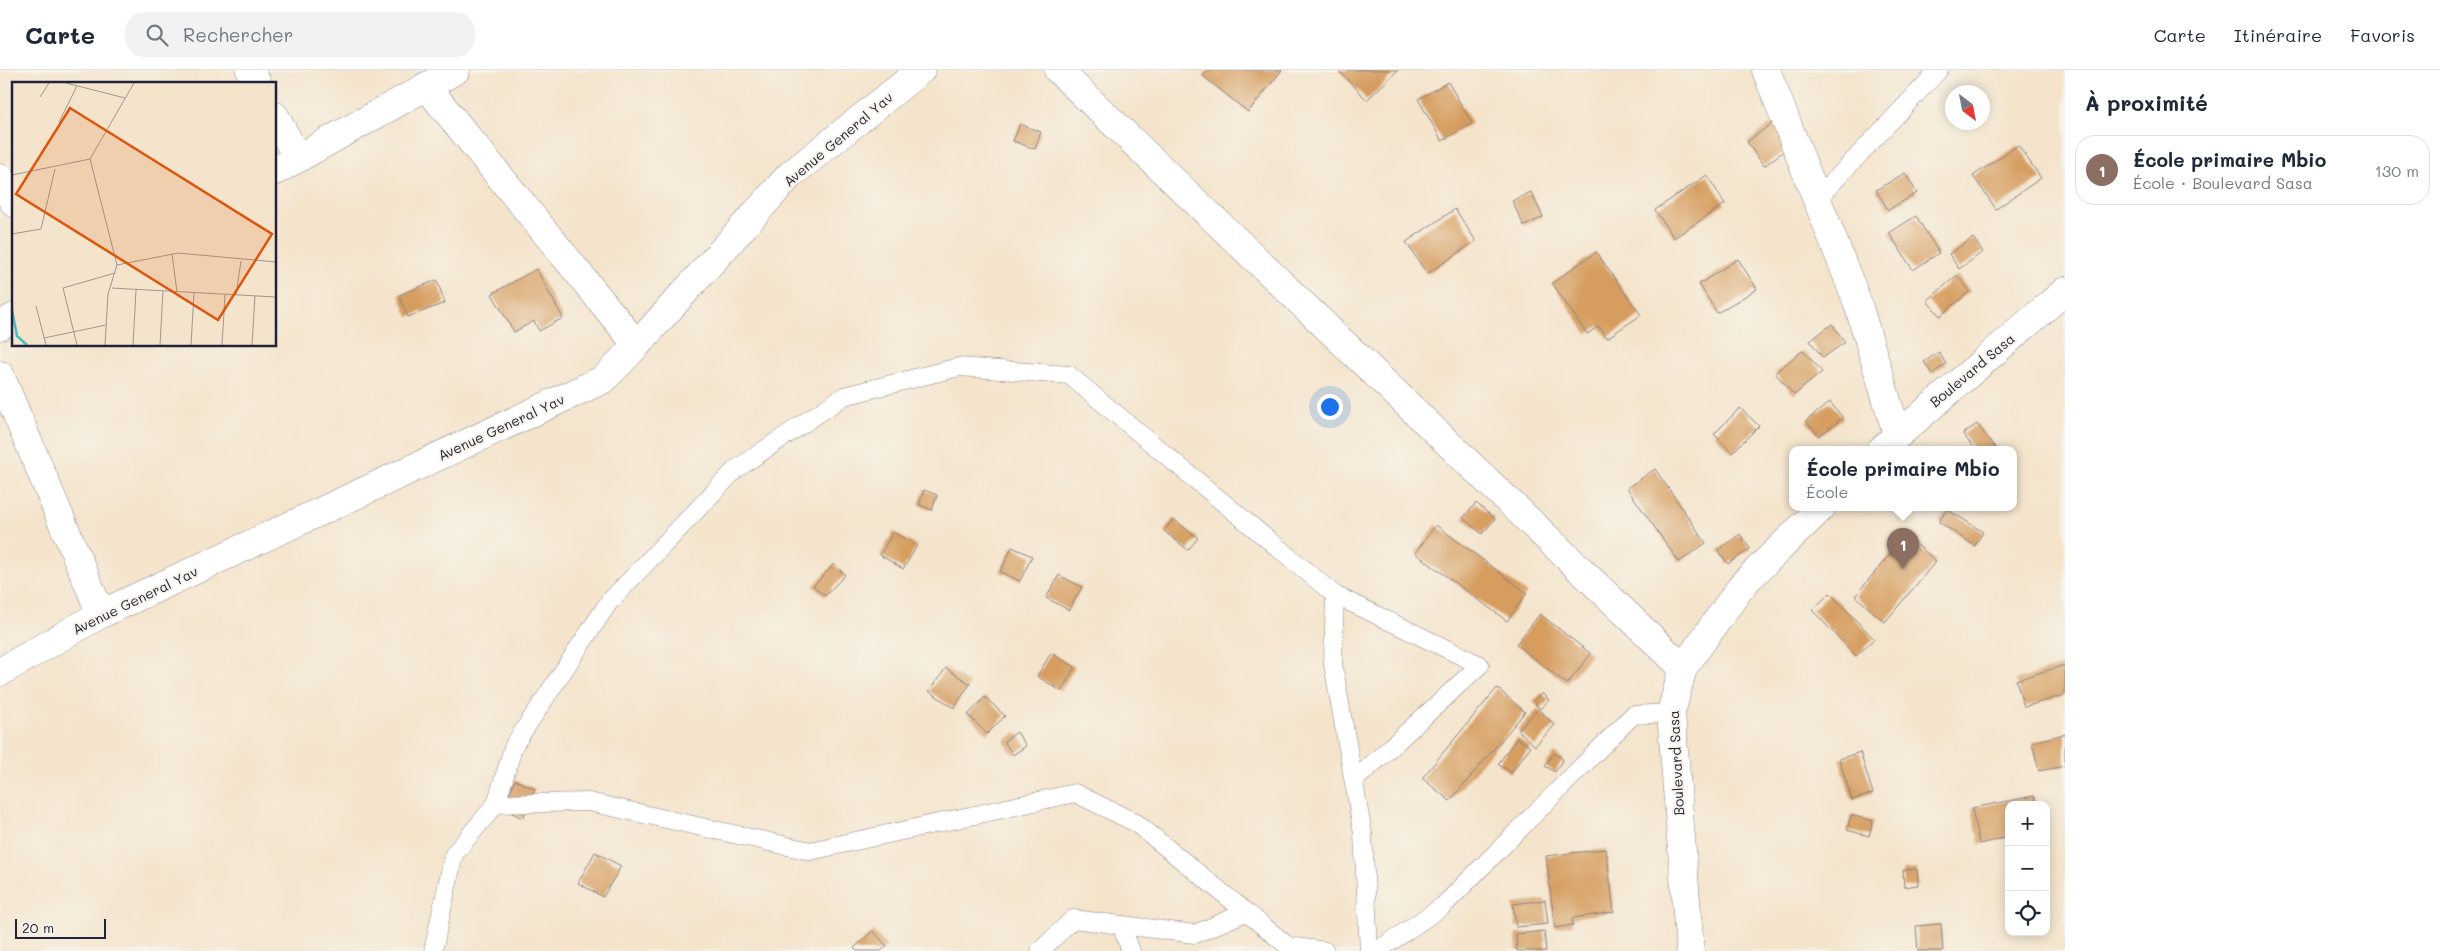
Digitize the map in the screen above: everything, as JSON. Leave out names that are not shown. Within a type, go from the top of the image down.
[{"type":"street","points":[[250,70],[257,82]]},
{"type":"street","points":[[276,120],[286,165],[456,70]]},
{"type":"street","name":"Avenue General Yav","points":[[0,672],[101,614],[604,379],[789,176],[921,70]]},
{"type":"street","points":[[1058,70],[1683,668]]},
{"type":"street","points":[[1766,70],[1857,301],[1889,442]]},
{"type":"street","points":[[426,86],[637,345]]},
{"type":"street","points":[[0,178],[12,199]]},
{"type":"street","name":"Boulevard Sasa","points":[[1889,442],[2065,291]]},
{"type":"street","points":[[0,326],[12,318]]},
{"type":"street","points":[[0,375],[101,614]]},
{"type":"street","name":"Boulevard Sasa","points":[[1690,951],[1671,713],[1683,668],[1744,583],[1818,511]]},
{"type":"lane","points":[[1817,199],[1939,70]]},
{"type":"lane","points":[[433,951],[454,854],[496,804],[514,746],[609,602],[735,470],[844,396],[959,367],[1069,375],[1335,595],[1480,665],[1354,781]]},
{"type":"lane","points":[[1335,595],[1333,664],[1363,834],[1369,951]]},
{"type":"lane","points":[[1377,951],[1443,906],[1632,715],[1671,713]]},
{"type":"lane","points":[[496,804],[589,802],[810,851],[1075,793],[1136,822],[1288,946],[1325,951]]},
{"type":"lane","points":[[1040,951],[1073,919],[1195,934],[1246,912]]},
{"type":"lane","points":[[1121,925],[1131,951]]},
{"type":"building","points":[[1208,70],[1282,70],[1248,112],[1203,76]]},
{"type":"building","points":[[1338,70],[1398,70],[1367,100]]},
{"type":"building","points":[[1448,82],[1472,123],[1442,141],[1418,99]]},
{"type":"building","points":[[1779,118],[1796,142],[1764,166],[1747,142]]},
{"type":"building","points":[[1020,124],[1041,132],[1035,149],[1013,141]]},
{"type":"building","points":[[2018,145],[2041,178],[1996,209],[1973,176]]},
{"type":"building","points":[[1905,173],[1917,193],[1888,210],[1876,190]]},
{"type":"building","points":[[1707,175],[1725,204],[1674,238],[1655,210]]},
{"type":"building","points":[[1531,192],[1543,217],[1524,226],[1512,201]]},
{"type":"building","points":[[1455,209],[1476,241],[1427,274],[1406,242]]},
{"type":"building","points":[[1916,216],[1939,253],[1913,270],[1889,233]]},
{"type":"building","points":[[1973,238],[1983,252],[1959,269],[1949,254]]},
{"type":"building","points":[[1596,252],[1641,315],[1607,338],[1599,326],[1587,334],[1552,283]]},
{"type":"building","points":[[1738,259],[1757,289],[1717,313],[1699,284]]},
{"type":"building","points":[[536,269],[563,318],[539,331],[534,321],[514,332],[492,294]]},
{"type":"building","points":[[1957,275],[1970,291],[1940,316],[1927,301]]},
{"type":"building","points":[[437,280],[445,303],[408,317],[399,295]]},
{"type":"building","points":[[1832,324],[1845,342],[1823,358],[1810,341]]},
{"type":"building","points":[[1803,350],[1822,372],[1794,395],[1775,373]]},
{"type":"building","points":[[1939,352],[1946,364],[1932,374],[1924,362]]},
{"type":"building","points":[[1830,402],[1843,418],[1819,436],[1806,421]]},
{"type":"building","points":[[1740,408],[1759,426],[1732,453],[1714,434]]},
{"type":"building","points":[[1977,424],[1994,446],[1972,446],[1963,434]]},
{"type":"building","points":[[1655,469],[1706,543],[1679,562],[1627,488]]},
{"type":"building","points":[[924,490],[937,495],[932,510],[919,505]]},
{"type":"building","points":[[1476,503],[1495,519],[1482,534],[1463,518]]},
{"type":"building","points":[[1946,511],[1950,511],[1983,532],[1975,546],[1939,522]]},
{"type":"building","points":[[1173,519],[1198,538],[1188,550],[1164,531]]},
{"type":"building","points":[[1436,525],[1527,593],[1507,621],[1415,553]]},
{"type":"building","points":[[893,532],[917,546],[903,569],[880,555]]},
{"type":"building","points":[[1740,534],[1750,549],[1728,564],[1718,550]]},
{"type":"building","points":[[1906,535],[1936,561],[1885,622],[1855,596]]},
{"type":"building","points":[[1012,547],[1032,556],[1020,581],[1000,572]]},
{"type":"building","points":[[834,564],[845,575],[825,596],[813,586]]},
{"type":"building","points":[[1059,575],[1082,587],[1069,610],[1046,598]]},
{"type":"building","points":[[1830,593],[1874,639],[1856,656],[1812,610]]},
{"type":"building","points":[[1540,614],[1591,654],[1567,684],[1516,644]]},
{"type":"building","points":[[1051,653],[1075,667],[1061,691],[1037,676]]},
{"type":"building","points":[[2065,665],[2065,695],[2024,707],[2016,680]]},
{"type":"building","points":[[946,668],[970,684],[954,708],[929,691]]},
{"type":"building","points":[[1497,688],[1525,712],[1450,801],[1422,778]]},
{"type":"building","points":[[1542,693],[1549,700],[1540,709],[1533,701]]},
{"type":"building","points":[[985,697],[1005,716],[987,734],[968,715]]},
{"type":"building","points":[[1538,709],[1555,725],[1535,746],[1518,730]]},
{"type":"building","points":[[1017,732],[1026,746],[1013,755],[1004,741]]},
{"type":"building","points":[[2065,734],[2065,766],[2039,771],[2032,742]]},
{"type":"building","points":[[1517,738],[1530,747],[1511,773],[1498,764]]},
{"type":"building","points":[[1860,752],[1873,793],[1852,800],[1839,759]]},
{"type":"building","points":[[1554,753],[1563,759],[1555,772],[1545,766]]},
{"type":"building","points":[[515,780],[535,789],[523,818],[503,809]]},
{"type":"building","points":[[2034,796],[2035,801],[2008,801]]},
{"type":"building","points":[[2005,802],[2005,838],[1979,844],[1972,808]]},
{"type":"building","points":[[1851,815],[1873,821],[1869,836],[1847,830]]},
{"type":"building","points":[[1606,849],[1614,912],[1572,918],[1573,925],[1555,928],[1546,856]]},
{"type":"building","points":[[595,852],[621,866],[603,897],[578,883]]},
{"type":"building","points":[[1917,869],[1918,885],[1904,887],[1903,870]]},
{"type":"building","points":[[1545,900],[1548,924],[1516,927],[1513,904]]},
{"type":"building","points":[[1941,924],[1943,951],[1918,951],[1916,926]]},
{"type":"building","points":[[873,931],[887,946],[881,951],[857,951],[854,948]]},
{"type":"building","points":[[1544,931],[1546,951],[1517,951],[1516,934]]},
{"type":"place","name":"École primaire Mbio","points":[[1903,569]]}]
